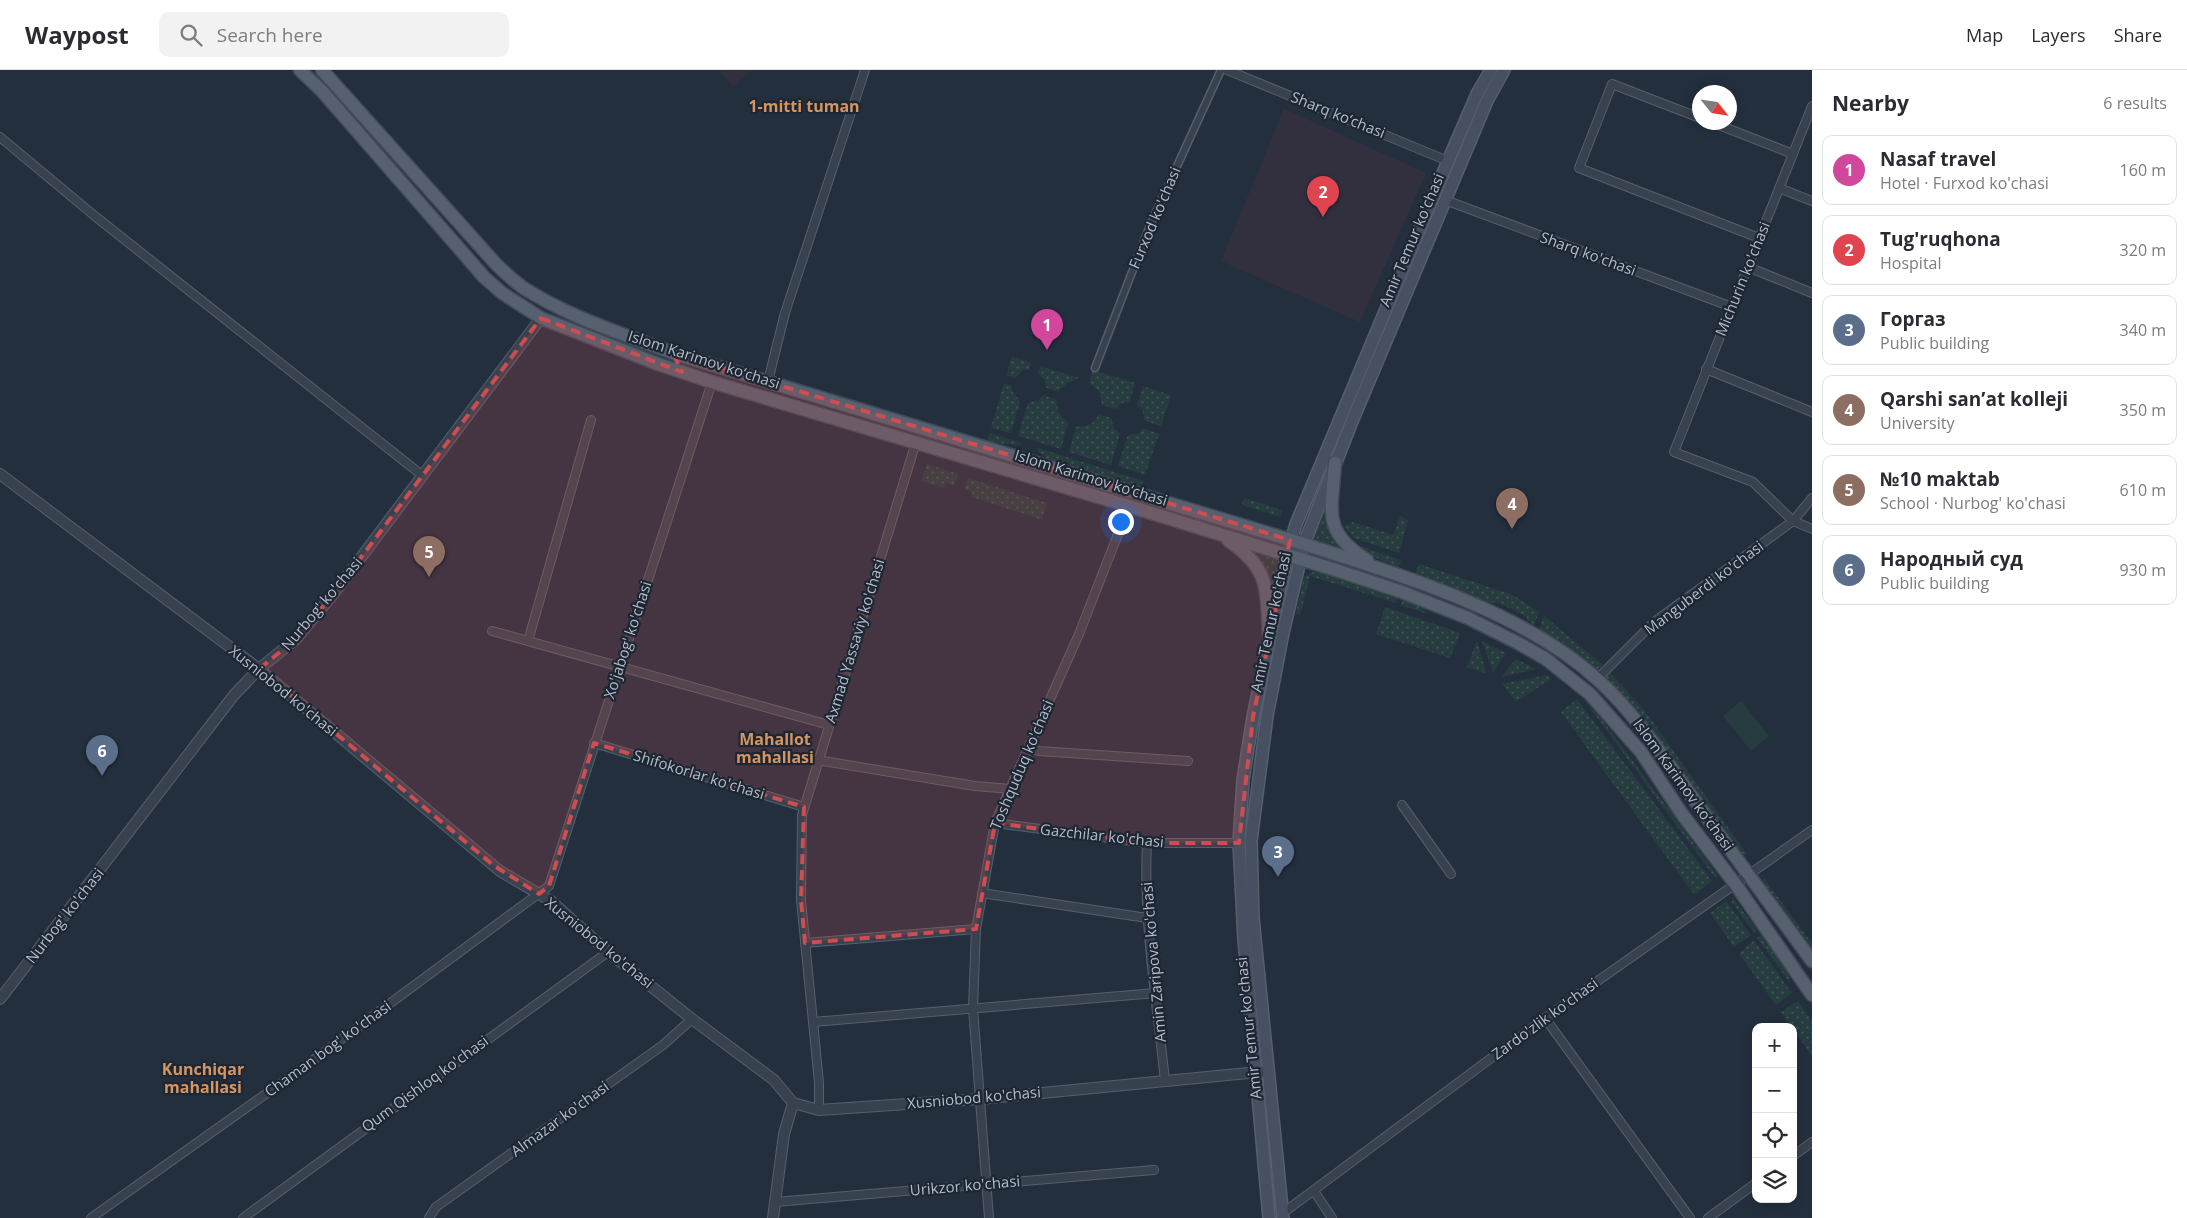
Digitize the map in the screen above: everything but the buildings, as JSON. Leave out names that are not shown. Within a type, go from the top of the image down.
[{"type":"main road","name":"Islom Karimov ko‘chasi","points":[[323,70],[496,264],[520,285],[551,304],[586,320],[673,353],[1304,544],[1387,571],[1451,595],[1525,630],[1558,649],[1597,678],[1649,735],[1812,961]]},
{"type":"main road","points":[[307,74],[323,70]]},
{"type":"main road","name":"Amir Temur ko'chasi","points":[[1283,1216],[1244,940],[1239,843],[1243,780],[1269,634],[1290,540],[1331,435],[1376,334],[1477,94],[1491,70]]},
{"type":"main road","name":"Amir Temur ko'chasi","points":[[1269,1218],[1251,841],[1267,716],[1299,558],[1335,463],[1445,200],[1487,101],[1504,70]]},
{"type":"main road","name":"Islom Karimov ko‘chasi","points":[[307,74],[484,277],[502,292],[541,318],[712,382],[1129,506],[1402,592],[1468,618],[1546,659],[1590,694],[1642,752],[1682,814],[1736,885],[1812,995]]},
{"type":"main road","points":[[668,367],[674,363],[676,358],[673,353]]},
{"type":"main road","points":[[1335,463],[1332,512],[1338,536],[1351,550],[1387,571]]},
{"type":"main road","points":[[1220,534],[1250,557],[1259,567],[1266,592],[1269,634]]},
{"type":"street","points":[[768,381],[785,312],[864,70]]},
{"type":"street","name":"Furxod ko'chasi","points":[[1095,368],[1151,223],[1221,70]]},
{"type":"street","name":"Sharq ko‘chasi","points":[[1227,70],[1448,161]]},
{"type":"street","points":[[1692,115],[1612,84],[1579,168],[1759,238]]},
{"type":"street","name":"Michurin ko'chasi","points":[[1793,521],[1753,482],[1674,452],[1812,106]]},
{"type":"street","points":[[1732,130],[1793,154]]},
{"type":"street","points":[[0,137],[96,217],[423,476]]},
{"type":"street","points":[[1779,188],[1812,201]]},
{"type":"street","name":"Sharq ko'chasi","points":[[1445,200],[1732,307]]},
{"type":"street","points":[[1748,267],[1812,293]]},
{"type":"street","name":"Nurbog' ko'chasi","points":[[0,999],[234,695],[259,668],[278,656],[296,639],[335,592],[541,318]]},
{"type":"street","points":[[1706,369],[1812,412]]},
{"type":"street","name":"Xo'jabog' ko'chasi","points":[[538,894],[549,886],[712,382]]},
{"type":"street","points":[[528,641],[591,420]]},
{"type":"street","name":"Axmad Yassaviy ko'chasi","points":[[819,1110],[819,1083],[802,900],[802,815],[817,760],[916,442]]},
{"type":"street","name":"Xusniobod ko'chasi","points":[[0,474],[259,668],[500,871],[551,902],[608,952],[692,1019],[774,1080],[794,1103],[819,1110],[980,1099],[1263,1072]]},
{"type":"street","name":"Manguberdi ko'chasi","points":[[1597,678],[1654,622],[1793,521],[1812,498]]},
{"type":"street","name":"Toshquduq ko'chasi","points":[[989,1218],[973,1008],[976,929],[995,823],[1079,634],[1129,506]]},
{"type":"street","points":[[1793,521],[1812,529]]},
{"type":"street","points":[[492,631],[829,725]]},
{"type":"street","name":"Shifokorlar ko'chasi","points":[[594,743],[804,807]]},
{"type":"street","points":[[1028,748],[1039,751],[1188,762]]},
{"type":"street","points":[[817,760],[975,786],[1011,789]]},
{"type":"street","points":[[1402,805],[1451,874]]},
{"type":"street","name":"Gazchilar ko'chasi","points":[[995,823],[1147,843],[1239,843]]},
{"type":"street","name":"Zardo'zlik ko'chasi","points":[[1283,1216],[1545,1018],[1750,876],[1812,830]]},
{"type":"street","name":"Amin Zaripova ko'chasi","points":[[1147,843],[1145,873],[1147,918],[1165,1081]]},
{"type":"street","points":[[982,893],[1147,918]]},
{"type":"street","name":"Chaman bog' ko'chasi","points":[[91,1218],[301,1069],[538,894]]},
{"type":"street","points":[[806,943],[976,929]]},
{"type":"street","name":"Qum Qishloq ko'chasi","points":[[243,1218],[608,952]]},
{"type":"street","points":[[813,1022],[1156,993]]},
{"type":"street","points":[[1545,1018],[1690,1218]]},
{"type":"street","name":"Almazar ko'chasi","points":[[429,1218],[436,1207],[663,1045],[692,1019]]},
{"type":"street","points":[[772,1218],[784,1134],[794,1103]]},
{"type":"street","points":[[1797,1153],[1812,1142]]},
{"type":"street","name":"Urikzor ko'chasi","points":[[775,1202],[1154,1170]]},
{"type":"street","points":[[1708,1218],[1752,1186]]},
{"type":"street","points":[[1314,1192],[1332,1218]]},
{"type":"highlighted area","points":[[541,318],[682,372],[673,353],[1290,540],[1253,717],[1239,843],[1147,843],[995,823],[976,929],[805,943],[801,900],[804,807],[594,743],[549,886],[539,894],[493,865],[259,669],[296,639],[335,592]]},
{"type":"shaded area","points":[[719,70],[752,70],[733,87]]},
{"type":"shaded area","points":[[1284,109],[1426,173],[1360,322],[1221,261]]},
{"type":"green space","points":[[1012,356],[1031,363],[1029,370],[1023,370],[1015,378],[1006,375]]},
{"type":"green space","points":[[1040,366],[1079,378],[1067,383],[1058,392],[1045,387],[1045,380],[1038,373]]},
{"type":"green space","points":[[1093,370],[1135,383],[1130,402],[1122,403],[1115,409],[1102,405],[1099,391],[1089,383]]},
{"type":"green space","points":[[1004,383],[1012,386],[1012,391],[1020,401],[1011,433],[991,428]]},
{"type":"green space","points":[[1143,386],[1171,395],[1161,426],[1145,421],[1142,409],[1137,405]]},
{"type":"green space","points":[[1043,395],[1056,399],[1059,413],[1068,423],[1061,449],[1018,436],[1028,403],[1039,400]]},
{"type":"green space","points":[[1099,414],[1111,418],[1114,429],[1120,433],[1111,465],[1069,452],[1076,426],[1090,424]]},
{"type":"green space","points":[[1143,428],[1159,434],[1145,475],[1118,466],[1128,435],[1139,433]]},
{"type":"green space","points":[[990,433],[1021,443],[1020,446],[987,441]]},
{"type":"green space","points":[[1038,448],[1143,481],[1141,489],[1051,461],[1037,451]]},
{"type":"green space","points":[[927,464],[958,474],[954,486],[946,483],[944,488],[921,481]]},
{"type":"green space","points":[[968,478],[1047,503],[1042,520],[971,497],[972,492],[964,489]]},
{"type":"green space","points":[[1244,498],[1282,510],[1280,517],[1242,505]]},
{"type":"green space","points":[[1328,502],[1350,552],[1313,540]]},
{"type":"green space","points":[[1400,516],[1408,520],[1399,553],[1353,538],[1344,526],[1353,522],[1393,535]]},
{"type":"green space","points":[[1354,544],[1401,560],[1399,568],[1361,551]]},
{"type":"green space","points":[[1247,550],[1278,559],[1271,590],[1264,566]]},
{"type":"green space","points":[[1419,564],[1513,595],[1539,612],[1534,626],[1525,616],[1499,603],[1483,602],[1415,575]]},
{"type":"green space","points":[[1315,571],[1398,597],[1396,603],[1310,576],[1300,616],[1296,613],[1304,576]]},
{"type":"green space","points":[[1403,599],[1415,603],[1428,614],[1401,605]]},
{"type":"green space","points":[[1385,607],[1460,633],[1450,658],[1376,634]]},
{"type":"green space","points":[[1544,616],[1603,665],[1597,670],[1562,642],[1539,630]]},
{"type":"green space","points":[[1477,641],[1487,674],[1467,667]]},
{"type":"green space","points":[[1482,641],[1506,653],[1493,672]]},
{"type":"green space","points":[[1516,659],[1536,669],[1501,677]]},
{"type":"green space","points":[[1609,671],[1645,711],[1747,854],[1743,856],[1643,717],[1604,677]]},
{"type":"green space","points":[[1547,675],[1551,679],[1516,702],[1502,684]]},
{"type":"green space","points":[[1575,687],[1584,695],[1718,876],[1715,878],[1582,697],[1573,690]]},
{"type":"green space","points":[[1577,699],[1712,881],[1696,894],[1692,892],[1561,712]]},
{"type":"green space","points":[[1741,701],[1769,736],[1751,751],[1723,716]]},
{"type":"green space","points":[[1764,878],[1812,943],[1812,950],[1763,883]]},
{"type":"green space","points":[[1734,899],[1757,930],[1754,933],[1731,901]]},
{"type":"green space","points":[[1726,901],[1751,935],[1734,947],[1710,913]]},
{"type":"green space","points":[[1761,935],[1788,973],[1791,984],[1757,938]]},
{"type":"green space","points":[[1754,940],[1792,993],[1776,1005],[1739,954]]},
{"type":"green space","points":[[1798,1001],[1812,1021],[1812,1056],[1797,1035],[1797,1023],[1789,1023],[1781,1012]]},
{"type":"place","name":"Tug'ruqhona","points":[[1323,217]]},
{"type":"place","name":"Nasaf travel","points":[[1047,350]]},
{"type":"place","name":"Qarshi san’at kolleji","points":[[1512,529]]},
{"type":"place","name":"№10 maktab","points":[[429,577]]},
{"type":"place","name":"Народный суд","points":[[102,776]]},
{"type":"place","name":"Горгаз","points":[[1278,877]]},
{"type":"district","name":"1-mitti tuman","points":[[804,106]]},
{"type":"district","name":"Mahallot mahallasi","points":[[775,748]]},
{"type":"district","name":"Kunchiqar mahallasi","points":[[203,1078]]}]
